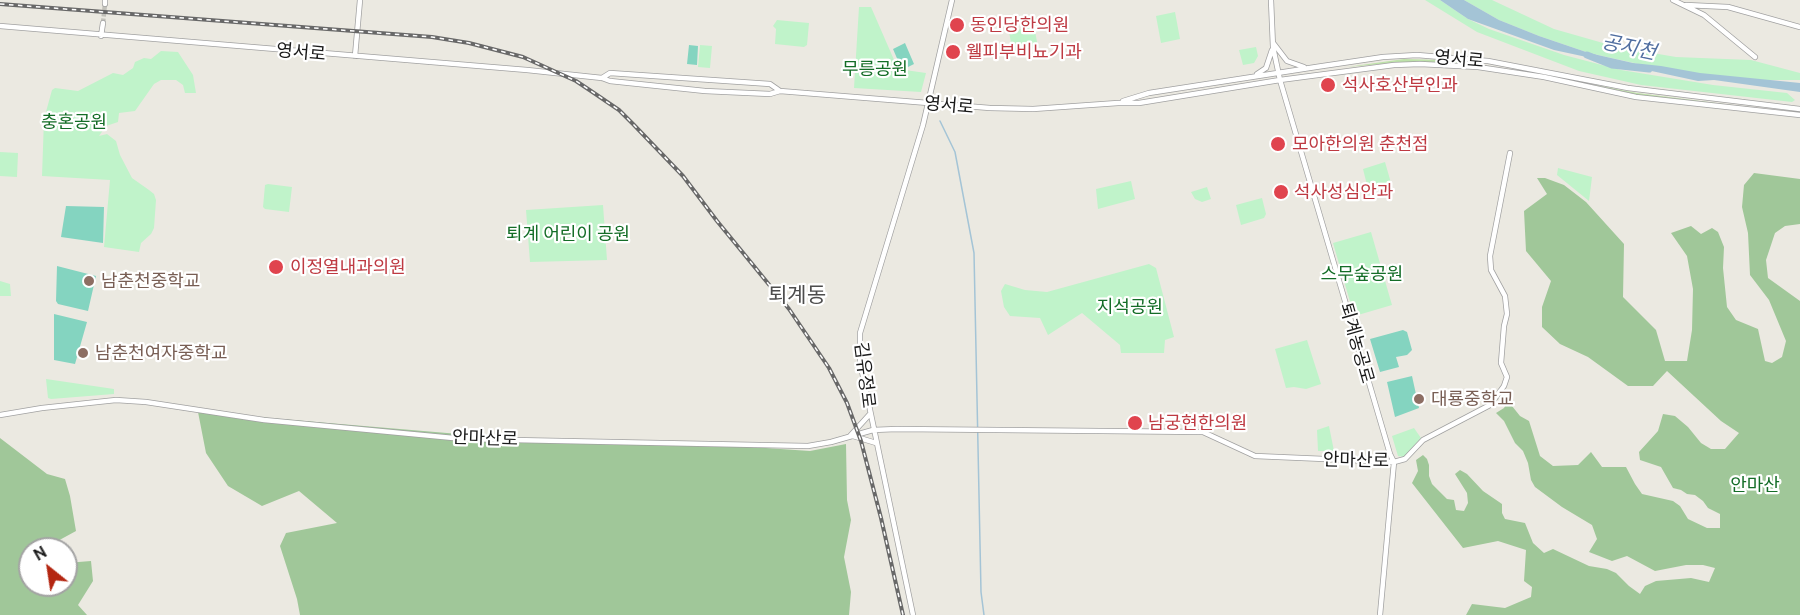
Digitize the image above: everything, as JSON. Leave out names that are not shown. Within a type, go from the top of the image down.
[{"type":"street","points":[[355,56],[360,0]]},
{"type":"street","name":"김유정로","points":[[913,615],[860,362],[860,333],[928,104],[951,0]]},
{"type":"street","points":[[1251,77],[1266,68],[1271,58],[1273,41],[1271,0]]},
{"type":"street","points":[[1673,0],[1712,21],[1755,57]]},
{"type":"street","points":[[1686,5],[1728,7],[1800,27]]},
{"type":"street","points":[[101,36],[103,23]]},
{"type":"street","name":"영서로","points":[[0,27],[602,78],[610,81],[705,91],[770,94],[780,91],[928,104],[1032,109],[1139,103],[1240,87],[1307,68],[1383,57],[1417,55],[1502,63],[1640,90],[1800,109]]},
{"type":"street","points":[[1273,41],[1292,65],[1307,68]]},
{"type":"street","name":"퇴계농공로","points":[[1273,41],[1280,76],[1389,454],[1394,462],[1380,615]]},
{"type":"street","points":[[1499,70],[1503,67],[1502,63]]},
{"type":"street","name":"영서로","points":[[1118,103],[1149,93],[1251,77],[1322,75],[1394,65],[1420,64],[1499,70],[1636,97],[1800,115]]},
{"type":"street","points":[[1322,66],[1318,70],[1322,75]]},
{"type":"street","points":[[1545,78],[1544,73],[1547,71]]},
{"type":"street","name":"영서로","points":[[602,78],[610,73],[770,84],[780,91]]},
{"type":"street","points":[[1239,80],[1243,83],[1240,87]]},
{"type":"street","name":"안마산로","points":[[0,415],[116,400],[146,402],[264,420],[464,439],[808,446],[873,430],[1203,432],[1255,456],[1394,462],[1405,459],[1423,440],[1490,405],[1504,386],[1507,377],[1501,363],[1507,314],[1505,296],[1491,270],[1490,256],[1510,153]]},
{"type":"street","points":[[870,414],[851,436],[876,443]]},
{"type":"green space","points":[[1425,0],[1440,0],[1468,19],[1489,29],[1564,55],[1621,70],[1713,85],[1787,93],[1795,100],[1792,102],[1641,85],[1579,71],[1477,32]]},
{"type":"green space","points":[[1464,0],[1492,0],[1554,29],[1617,47],[1676,57],[1751,60],[1800,73],[1800,80],[1736,80],[1679,73],[1589,53],[1499,20]]},
{"type":"green space","name":"무릉공원","points":[[859,7],[871,7],[898,69],[926,73],[921,92],[854,88]]},
{"type":"green space","points":[[1175,12],[1180,39],[1161,43],[1156,16]]},
{"type":"green space","points":[[777,20],[809,23],[807,45],[804,47],[775,44],[776,29],[773,26]]},
{"type":"green space","points":[[1034,26],[1038,47],[1013,53],[1009,32]]},
{"type":"green space","points":[[905,43],[914,64],[902,70],[893,49]]},
{"type":"green space","points":[[689,45],[698,46],[697,65],[687,64]]},
{"type":"green space","points":[[700,45],[712,46],[710,68],[698,67]]},
{"type":"green space","points":[[1256,47],[1258,56],[1254,63],[1243,65],[1239,50]]},
{"type":"green space","name":"충혼공원","points":[[161,51],[178,52],[193,75],[196,93],[185,93],[183,85],[176,80],[161,80],[154,84],[135,111],[119,113],[118,122],[106,126],[99,136],[107,134],[116,141],[120,155],[132,178],[154,194],[156,200],[154,228],[141,243],[139,252],[104,247],[110,180],[42,176],[44,119],[52,90],[55,88],[78,91],[113,73],[123,75],[133,68],[135,62],[144,58],[151,59]]},
{"type":"green space","points":[[1404,59],[1463,62],[1461,64],[1403,62],[1347,67]]},
{"type":"green space","points":[[1590,84],[1637,93],[1748,107],[1637,95]]},
{"type":"green space","points":[[0,152],[18,153],[17,177],[0,176]]},
{"type":"green space","points":[[1385,162],[1391,183],[1368,189],[1363,169]]},
{"type":"green space","points":[[1558,168],[1592,177],[1589,201],[1557,175]]},
{"type":"green space","name":"안마산","points":[[1754,173],[1800,179],[1800,224],[1785,226],[1775,233],[1766,260],[1768,278],[1800,301],[1800,615],[1466,615],[1472,604],[1505,608],[1531,597],[1532,587],[1524,581],[1526,550],[1498,541],[1463,548],[1412,483],[1418,471],[1416,460],[1423,455],[1429,465],[1432,484],[1447,499],[1454,500],[1456,510],[1464,511],[1468,503],[1467,493],[1455,474],[1460,470],[1483,491],[1502,504],[1505,519],[1525,523],[1533,543],[1544,553],[1553,549],[1589,566],[1607,569],[1616,573],[1640,594],[1645,586],[1656,581],[1691,578],[1709,582],[1715,568],[1686,565],[1655,571],[1627,556],[1612,561],[1589,552],[1597,539],[1592,525],[1535,487],[1523,451],[1515,443],[1504,421],[1496,413],[1504,408],[1508,401],[1520,416],[1529,421],[1540,456],[1553,466],[1578,465],[1591,452],[1602,467],[1626,467],[1642,494],[1673,501],[1680,506],[1688,519],[1707,528],[1720,528],[1720,514],[1708,508],[1695,495],[1673,488],[1661,467],[1640,460],[1639,452],[1658,431],[1663,414],[1675,416],[1701,443],[1711,449],[1725,449],[1739,433],[1721,421],[1667,371],[1653,386],[1628,386],[1588,357],[1560,344],[1542,327],[1542,307],[1551,281],[1526,251],[1524,211],[1547,194],[1537,178],[1545,178],[1564,185],[1586,202],[1624,244],[1623,297],[1656,330],[1665,361],[1687,361],[1692,330],[1693,289],[1687,256],[1671,233],[1691,226],[1701,234],[1712,228],[1718,232],[1724,247],[1723,268],[1727,307],[1736,320],[1758,329],[1765,361],[1772,363],[1782,357],[1786,341],[1769,300],[1750,275],[1748,233],[1742,207],[1744,185]]},
{"type":"green space","points":[[1131,181],[1135,199],[1098,209],[1096,189]]},
{"type":"green space","points":[[265,185],[292,187],[289,212],[263,207]]},
{"type":"green space","points":[[1207,187],[1211,199],[1202,202],[1195,199],[1191,192]]},
{"type":"green space","points":[[1262,198],[1266,214],[1264,218],[1241,225],[1236,205]]},
{"type":"green space","name":"퇴계 어린이 공원","points":[[603,205],[607,260],[530,262],[526,210]]},
{"type":"green space","points":[[66,206],[104,207],[103,243],[61,237]]},
{"type":"green space","name":"스무숲공원","points":[[1371,232],[1392,305],[1358,315],[1353,312],[1333,243]]},
{"type":"green space","name":"지석공원","points":[[1149,264],[1156,268],[1174,337],[1165,340],[1164,353],[1121,353],[1120,345],[1082,313],[1048,335],[1040,318],[1010,316],[1004,307],[1001,291],[1005,284],[1025,290],[1047,292]]},
{"type":"green space","points":[[57,266],[96,276],[88,311],[58,304],[56,301]]},
{"type":"green space","points":[[0,281],[10,284],[11,296],[0,296]]},
{"type":"green space","points":[[54,314],[87,322],[75,364],[54,360]]},
{"type":"green space","points":[[1403,330],[1407,332],[1412,350],[1407,355],[1396,357],[1399,367],[1380,372],[1370,339]]},
{"type":"green space","points":[[1307,340],[1321,384],[1306,389],[1286,388],[1275,349]]},
{"type":"green space","points":[[1412,376],[1419,408],[1395,417],[1387,382]]},
{"type":"green space","points":[[46,379],[114,389],[114,394],[51,399],[48,398]]},
{"type":"green space","points":[[198,412],[518,439],[810,451],[846,444],[847,500],[851,520],[844,557],[851,592],[849,615],[300,615],[280,546],[286,533],[337,523],[299,491],[262,506],[228,486],[206,453]]},
{"type":"green space","points":[[1329,426],[1334,451],[1318,451],[1317,430]]},
{"type":"green space","points":[[1414,428],[1421,438],[1404,457],[1398,456],[1392,436]]},
{"type":"green space","points":[[0,438],[47,474],[65,479],[76,531],[65,537],[18,537],[18,597],[78,597],[78,562],[91,561],[93,581],[78,605],[87,615],[0,615]]},
{"type":"water","points":[[1440,0],[1464,0],[1499,20],[1589,53],[1633,63],[1700,73],[1800,83],[1800,92],[1714,80],[1698,81],[1554,50],[1468,19]]},
{"type":"waterway","name":"공지천","points":[[1587,55],[1612,65],[1649,69]]},
{"type":"waterway","points":[[940,121],[955,152],[974,253],[981,592],[984,615]]},
{"type":"tunnel","points":[[103,23],[105,4]]},
{"type":"railway","points":[[0,4],[432,37],[469,43],[523,57],[576,81],[591,91],[619,110],[683,176],[789,309],[829,368],[847,403],[861,441],[903,615]]},
{"type":"place","name":"동인당한의원","points":[[957,25]]},
{"type":"place","name":"웰피부비뇨기과","points":[[953,52]]},
{"type":"place","name":"석사호산부인과","points":[[1328,85]]},
{"type":"place","name":"모아한의원 춘천점","points":[[1278,144]]},
{"type":"place","name":"석사성심안과","points":[[1281,192]]},
{"type":"place","name":"이정열내과의원","points":[[276,267]]},
{"type":"place","name":"남춘천중학교","points":[[89,281]]},
{"type":"place","name":"남춘천여자중학교","points":[[83,353]]},
{"type":"place","name":"대룡중학교","points":[[1419,399]]},
{"type":"place","name":"남궁현한의원","points":[[1135,423]]},
{"type":"district","name":"퇴계동","points":[[797,295]]}]
